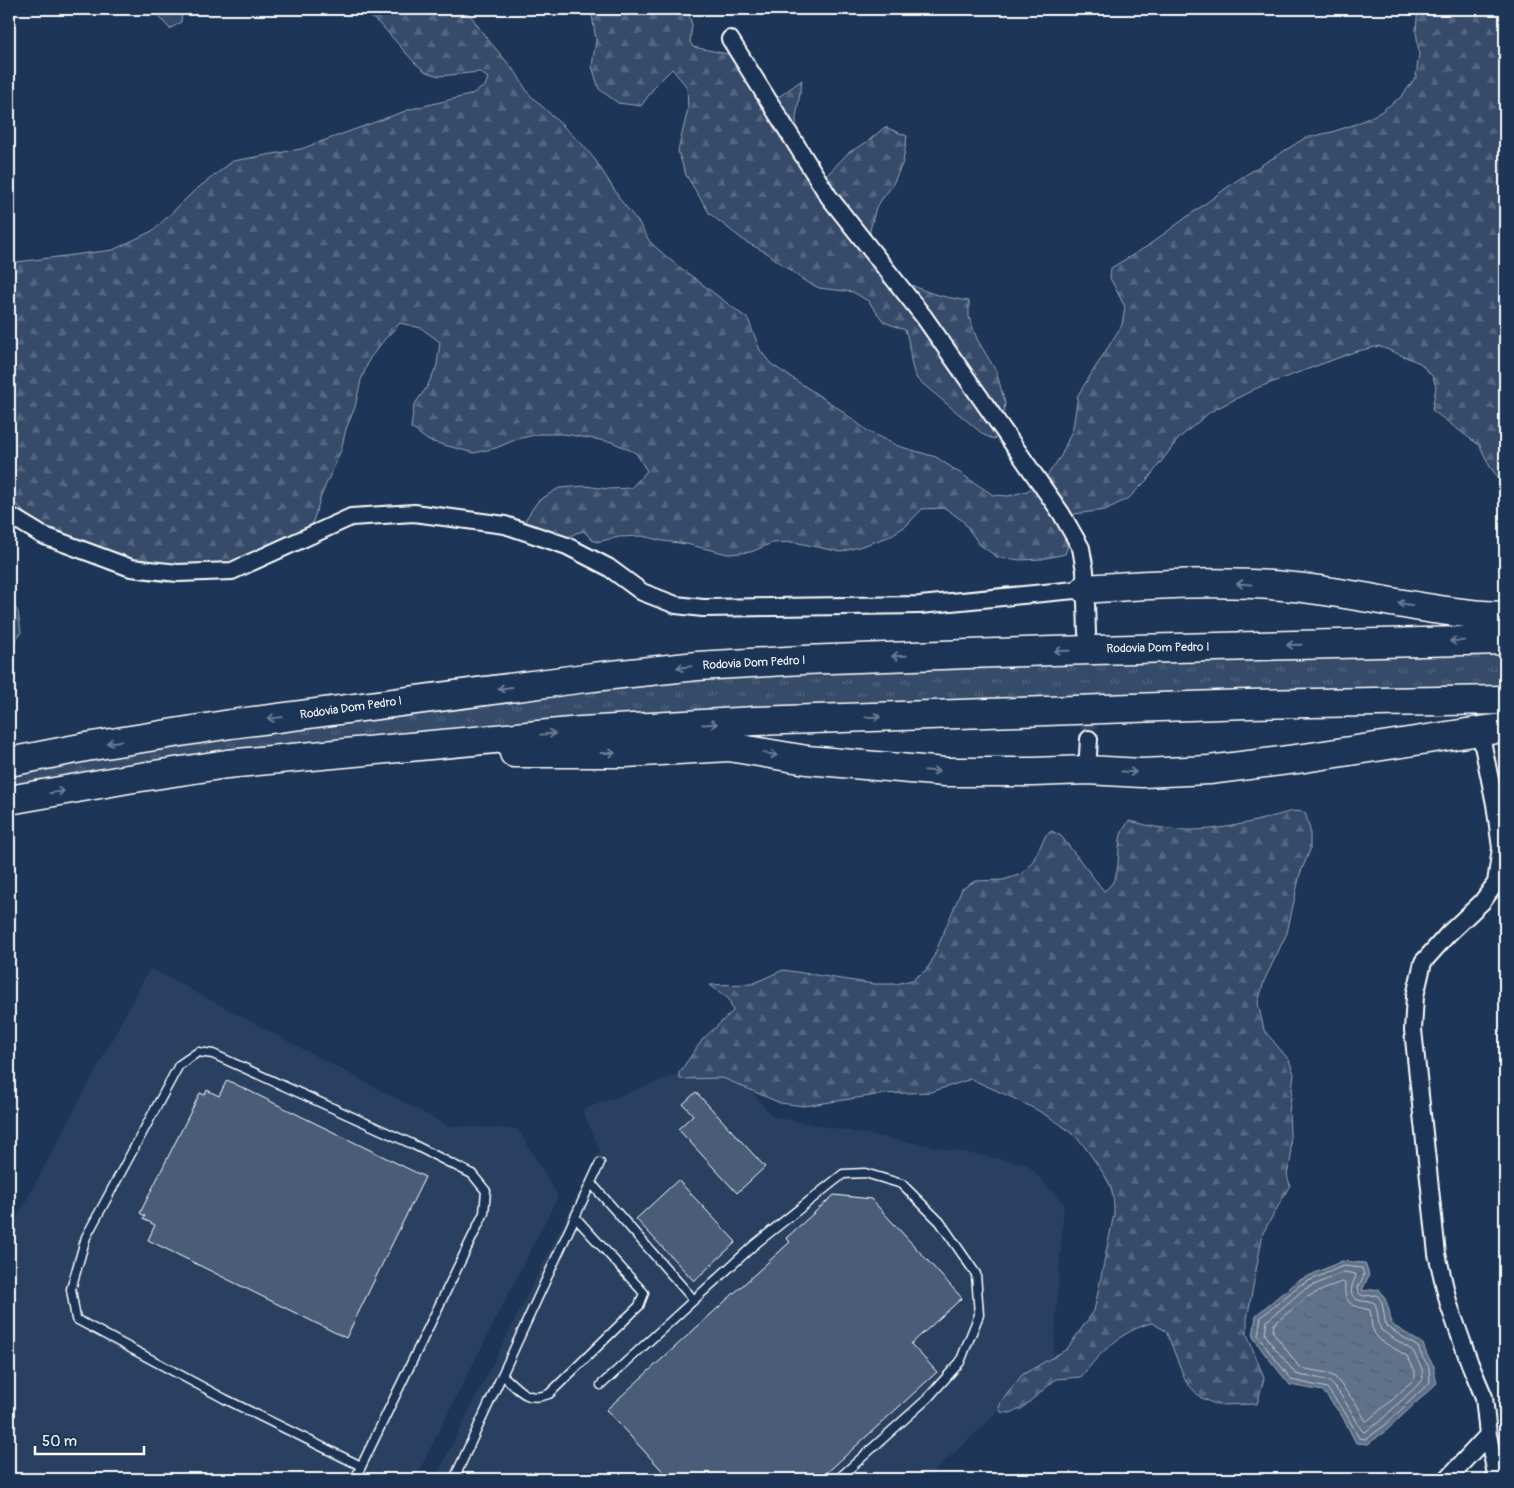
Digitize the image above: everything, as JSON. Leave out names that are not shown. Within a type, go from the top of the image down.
[{"type":"highway","points":[[1085,589],[1156,584],[1231,584],[1294,587],[1429,608],[1490,616],[1505,616]]},
{"type":"highway","name":"Rodovia Dom Pedro I","points":[[9,762],[86,747],[231,724],[584,678],[697,666],[802,660],[1042,652],[1505,640]]},
{"type":"highway","points":[[9,800],[228,764],[581,731],[755,721],[1247,704],[1505,700]]},
{"type":"highway","points":[[228,764],[484,753],[625,753],[730,747],[807,760],[945,772],[1087,770],[1142,773],[1209,770],[1492,730]]},
{"type":"street","points":[[730,39],[829,197],[924,317],[1061,513],[1081,548],[1085,571],[1087,633]]},
{"type":"street","points":[[9,514],[42,535],[130,568],[178,573],[232,571],[351,517],[414,513],[505,525],[567,546],[608,567],[642,592],[676,605],[702,608],[920,605],[1085,589]]},
{"type":"street","points":[[1492,730],[1495,804],[1501,848],[1496,883],[1482,902],[1448,934],[1423,962],[1415,996],[1413,1030],[1437,1254],[1450,1304],[1470,1364],[1484,1398],[1488,1435],[1497,1479]]},
{"type":"street","points":[[1087,770],[1089,739]]},
{"type":"street","points":[[1447,1479],[1488,1435]]},
{"type":"lane","points":[[355,1479],[362,1466],[484,1213],[486,1191],[472,1174],[410,1143],[213,1054],[198,1052],[179,1064],[86,1237],[70,1289],[76,1319],[225,1399],[362,1466]]},
{"type":"lane","points":[[454,1479],[600,1163]]},
{"type":"lane","points":[[601,1385],[754,1244],[843,1174],[865,1174],[902,1184],[940,1222],[976,1274],[979,1315],[960,1362],[927,1399],[838,1479]]},
{"type":"lane","points":[[591,1182],[693,1299]]},
{"type":"lane","points":[[502,1375],[528,1397],[540,1398],[549,1394],[639,1306],[644,1292],[575,1217]]},
{"type":"shaded area","points":[[150,968],[448,1126],[518,1129],[558,1196],[415,1479],[9,1479],[9,1233]]},
{"type":"shaded area","points":[[722,1057],[773,1117],[1027,1164],[1064,1204],[1053,1361],[926,1479],[435,1479],[600,1150],[582,1110]]},
{"type":"green space","points":[[152,9],[182,9],[181,22],[170,29]]},
{"type":"green space","points":[[362,9],[466,9],[485,36],[517,74],[528,93],[581,143],[596,161],[650,242],[669,259],[748,319],[760,350],[771,364],[838,408],[869,432],[898,446],[936,457],[993,495],[1008,496],[1027,491],[1044,480],[1061,456],[1073,428],[1078,395],[1122,325],[1125,307],[1110,278],[1111,268],[1146,247],[1236,181],[1305,138],[1356,124],[1379,113],[1401,97],[1416,77],[1419,54],[1416,30],[1418,9],[1505,9],[1505,486],[1490,467],[1480,446],[1432,410],[1436,387],[1433,377],[1420,363],[1379,346],[1354,352],[1257,388],[1210,412],[1179,438],[1148,479],[1129,498],[1105,510],[1074,514],[1065,554],[1042,559],[1020,560],[997,557],[979,544],[963,521],[945,508],[922,509],[906,526],[888,537],[841,552],[794,542],[772,543],[751,552],[728,554],[642,536],[619,537],[597,542],[592,540],[584,531],[576,533],[558,543],[536,539],[525,520],[538,501],[559,488],[585,486],[608,489],[631,488],[647,471],[636,453],[612,442],[564,434],[539,434],[474,453],[429,441],[411,428],[414,405],[427,387],[437,365],[440,342],[421,328],[400,323],[370,358],[361,380],[355,407],[346,429],[341,450],[321,496],[306,544],[232,577],[167,582],[135,578],[108,570],[41,530],[17,505],[9,500],[9,263],[113,250],[154,230],[194,191],[233,161],[301,149],[411,109],[470,95],[485,86],[488,78],[480,72],[439,76],[426,72],[415,63],[383,27]]},
{"type":"green space","points":[[591,9],[687,9],[692,25],[690,42],[693,47],[743,57],[771,97],[780,96],[802,80],[796,118],[797,140],[812,183],[830,172],[848,153],[867,142],[885,127],[907,136],[903,162],[892,186],[876,207],[870,230],[871,252],[899,278],[917,287],[939,295],[969,301],[969,317],[977,339],[996,371],[1005,403],[1001,436],[994,439],[984,435],[917,379],[912,367],[909,342],[905,330],[884,322],[868,301],[853,292],[819,288],[803,280],[767,253],[746,242],[710,214],[686,175],[678,151],[688,109],[687,87],[672,69],[656,85],[641,106],[618,103],[599,89],[592,66],[596,40]]},
{"type":"green space","points":[[9,598],[18,612],[21,632],[9,651]]},
{"type":"green space","points":[[1505,648],[1505,690],[1013,702],[9,792],[9,771],[94,755],[712,675]]},
{"type":"green space","points":[[1292,811],[1305,812],[1310,830],[1310,850],[1300,874],[1287,933],[1264,981],[1258,1003],[1264,1030],[1289,1060],[1294,1074],[1289,1112],[1291,1157],[1287,1175],[1290,1185],[1263,1233],[1247,1319],[1247,1334],[1264,1378],[1257,1404],[1217,1405],[1200,1397],[1186,1382],[1166,1331],[1152,1323],[1141,1326],[1121,1337],[1096,1359],[1081,1377],[1056,1379],[1021,1409],[1010,1413],[1001,1412],[999,1408],[1001,1402],[1022,1375],[1067,1349],[1094,1311],[1114,1214],[1111,1188],[1106,1177],[1078,1139],[1048,1116],[971,1079],[931,1092],[883,1094],[804,1106],[780,1103],[723,1078],[680,1079],[679,1073],[703,1039],[733,1011],[729,999],[710,985],[752,984],[783,970],[874,984],[896,984],[912,980],[925,971],[931,963],[962,889],[975,881],[1003,880],[1022,874],[1033,861],[1046,835],[1052,831],[1061,836],[1104,891],[1114,880],[1118,866],[1121,835],[1129,821],[1179,830],[1196,830],[1228,827]]},
{"type":"water","points":[[1342,1261],[1365,1263],[1369,1275],[1362,1291],[1379,1289],[1388,1305],[1391,1324],[1423,1344],[1434,1366],[1437,1383],[1387,1430],[1368,1444],[1356,1443],[1342,1416],[1323,1391],[1290,1385],[1253,1337],[1256,1315],[1297,1281]]},
{"type":"building","points":[[227,1080],[425,1177],[346,1338],[148,1240],[155,1225],[143,1219],[145,1216],[140,1213],[200,1093],[205,1095],[207,1090],[219,1096]]},
{"type":"building","points":[[696,1092],[765,1167],[737,1193],[678,1129],[693,1115],[683,1104]]},
{"type":"building","points":[[678,1180],[736,1242],[694,1281],[636,1219]]},
{"type":"building","points":[[834,1195],[871,1199],[962,1298],[911,1344],[937,1372],[820,1479],[670,1479],[606,1410],[790,1242],[786,1238]]},
{"type":"tunnel","points":[[1087,641],[1089,739]]}]
